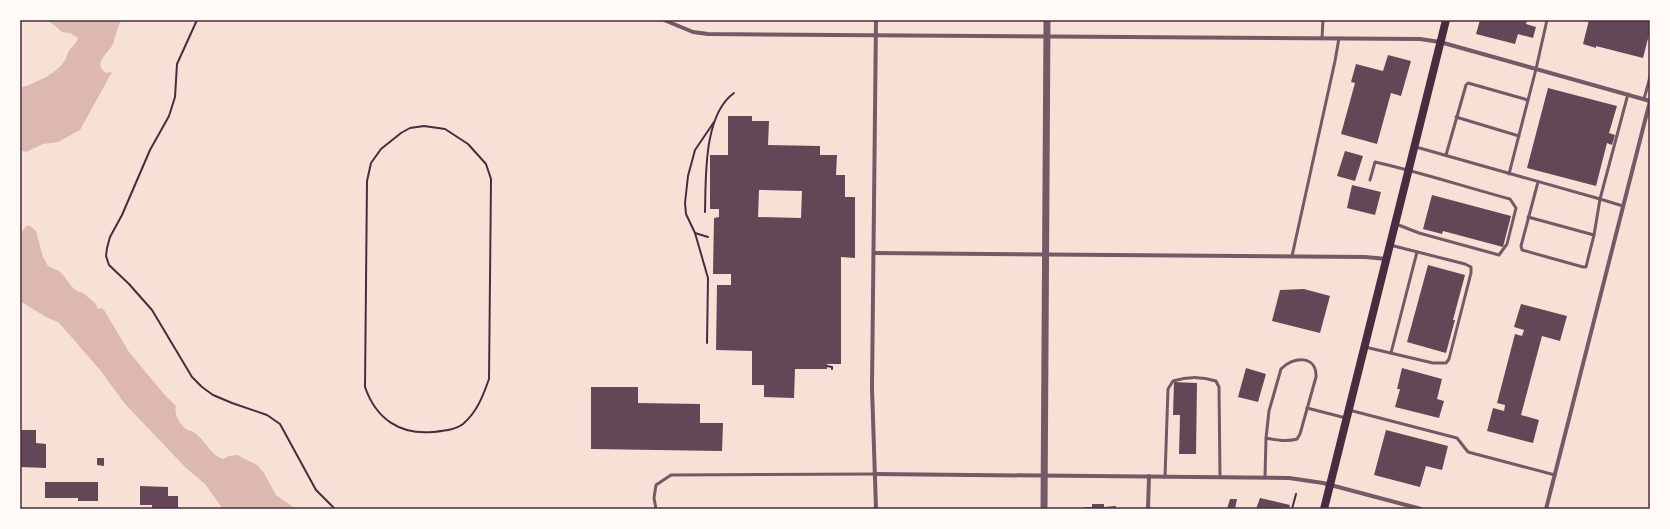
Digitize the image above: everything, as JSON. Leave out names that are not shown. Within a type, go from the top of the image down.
[{"type":"main road","points":[[1324,509],[1446,20]]},
{"type":"street","points":[[664,20],[692,32],[708,34],[1420,39],[1440,42],[1650,101],[1546,509]]},
{"type":"street","points":[[876,20],[872,402],[876,509]]},
{"type":"street","points":[[1044,509],[1048,20]]},
{"type":"street","points":[[874,253],[1292,256],[1365,257],[1387,260]]},
{"type":"street","points":[[875,474],[1303,479],[1330,484],[1421,509]]},
{"type":"street","points":[[1148,476],[1148,509]]},
{"type":"lane","points":[[1322,38],[1323,20]]},
{"type":"lane","points":[[1509,174],[1547,20]]},
{"type":"lane","points":[[1292,256],[1339,38]]},
{"type":"lane","points":[[1644,99],[1650,77]]},
{"type":"lane","points":[[1446,156],[1464,87],[1468,84],[1528,100]]},
{"type":"lane","points":[[1538,182],[1520,246],[1522,250],[1583,267],[1587,265],[1600,199],[1628,94]]},
{"type":"lane","points":[[1456,117],[1519,136]]},
{"type":"lane","points":[[1414,147],[1623,206]]},
{"type":"lane","points":[[1370,180],[1375,162],[1409,170],[1448,183],[1510,199],[1516,208],[1507,244],[1499,254],[1419,233],[1396,224]]},
{"type":"lane","points":[[1528,217],[1594,235]]},
{"type":"lane","points":[[1365,347],[1441,364],[1446,363],[1449,359],[1471,267],[1465,264],[1390,245]]},
{"type":"lane","points":[[1391,353],[1417,252]]},
{"type":"lane","points":[[1265,478],[1266,438],[1270,411],[1282,369],[1286,364],[1293,360],[1300,359],[1308,361],[1314,365],[1316,371],[1300,434],[1297,439],[1287,441],[1266,438]]},
{"type":"lane","points":[[1165,477],[1166,400],[1168,389],[1172,381],[1183,378],[1198,377],[1216,381],[1220,387],[1220,477]]},
{"type":"lane","points":[[1307,408],[1348,414],[1457,438],[1468,452],[1555,475]]},
{"type":"lane","points":[[656,509],[654,498],[656,485],[670,475],[875,474]]},
{"type":"path","points":[[211,20],[197,20],[177,64],[175,97],[169,116],[150,150],[122,215],[110,237],[107,248],[109,265],[129,284],[152,310],[183,364],[192,377],[202,387],[213,395],[267,415],[280,424],[316,490],[335,509]]},
{"type":"path","points":[[707,343],[708,278],[695,233],[686,214],[685,203],[688,176],[695,150],[714,122],[722,105],[734,92]]},
{"type":"path","points":[[705,212],[707,151],[714,122]]},
{"type":"path","points":[[424,126],[445,129],[468,144],[486,164],[491,179],[489,379],[480,404],[462,424],[445,431],[421,433],[400,428],[383,416],[370,400],[366,387],[367,181],[371,163],[381,149],[401,133],[410,128],[424,126]]},
{"type":"path","points":[[695,233],[708,237]]},
{"type":"path","points":[[827,366],[832,366],[832,370]]},
{"type":"path","points":[[1292,509],[1296,494]]},
{"type":"shaded area","points":[[48,20],[122,20],[113,44],[100,65],[106,73],[112,72],[80,130],[58,142],[43,144],[26,152],[20,150],[20,88],[39,81],[57,70],[65,60],[78,38],[70,33],[62,32]]},
{"type":"shaded area","points":[[26,226],[30,226],[36,231],[43,257],[48,266],[59,271],[71,286],[78,292],[82,292],[96,304],[97,308],[104,310],[129,352],[176,406],[176,415],[183,426],[200,437],[215,455],[223,459],[229,456],[237,455],[257,465],[264,473],[276,495],[296,509],[223,509],[205,484],[186,468],[125,404],[100,370],[58,322],[46,317],[20,301],[20,235]]},
{"type":"building","points":[[1480,20],[1527,20],[1526,24],[1536,27],[1533,38],[1518,34],[1515,44],[1476,34]]},
{"type":"building","points":[[1589,20],[1650,20],[1650,31],[1643,58],[1583,44]]},
{"type":"building","points":[[1388,55],[1411,61],[1401,96],[1391,93],[1377,144],[1341,134],[1355,83],[1351,82],[1356,64],[1383,71]]},
{"type":"building","points":[[1548,88],[1617,106],[1609,133],[1615,135],[1612,145],[1607,143],[1596,186],[1527,168]]},
{"type":"building","points":[[728,116],[752,116],[752,121],[769,121],[768,145],[820,146],[820,155],[837,155],[836,175],[845,175],[845,197],[855,197],[855,258],[841,257],[841,364],[827,364],[827,369],[795,369],[794,398],[764,397],[764,385],[752,385],[752,351],[716,350],[717,285],[731,285],[731,274],[713,274],[714,218],[719,217],[719,209],[710,209],[710,155],[728,155]],"holes":[[[759,190],[802,191],[801,218],[758,217]]]},
{"type":"building","points":[[1345,151],[1363,156],[1355,181],[1337,176]]},
{"type":"building","points":[[1352,185],[1381,192],[1375,215],[1347,208]]},
{"type":"building","points":[[1432,195],[1511,216],[1503,247],[1443,231],[1442,234],[1423,229]]},
{"type":"building","points":[[1428,265],[1465,275],[1446,353],[1407,342]]},
{"type":"building","points":[[1304,289],[1330,296],[1320,333],[1272,321],[1280,290]]},
{"type":"building","points":[[1521,304],[1567,316],[1560,341],[1542,336],[1521,415],[1539,420],[1533,443],[1487,431],[1493,408],[1504,411],[1505,405],[1497,403],[1515,334],[1522,336],[1524,330],[1514,327]]},
{"type":"building","points":[[1246,368],[1266,374],[1258,402],[1238,397]]},
{"type":"building","points":[[1402,368],[1442,379],[1437,399],[1444,401],[1439,418],[1395,407],[1400,389],[1397,389]]},
{"type":"building","points":[[1174,382],[1197,383],[1196,454],[1179,454],[1180,415],[1173,415]]},
{"type":"building","points":[[591,387],[638,387],[638,403],[700,404],[700,423],[723,423],[722,451],[591,449]]},
{"type":"building","points":[[20,430],[36,430],[36,443],[46,444],[46,468],[20,467]]},
{"type":"building","points":[[1386,430],[1448,446],[1442,470],[1426,466],[1420,487],[1374,475]]},
{"type":"building","points":[[97,458],[104,458],[104,466],[97,465]]},
{"type":"building","points":[[45,482],[98,482],[98,501],[78,501],[78,498],[45,498]]},
{"type":"building","points":[[140,486],[168,487],[168,496],[178,496],[178,509],[152,509],[152,505],[140,505]]},
{"type":"building","points":[[1260,498],[1290,505],[1289,509],[1256,509]]},
{"type":"building","points":[[1230,499],[1237,499],[1235,509],[1227,509]]},
{"type":"building","points":[[1092,504],[1104,504],[1104,507],[1116,506],[1116,509],[1084,509],[1084,507],[1092,507]]}]
